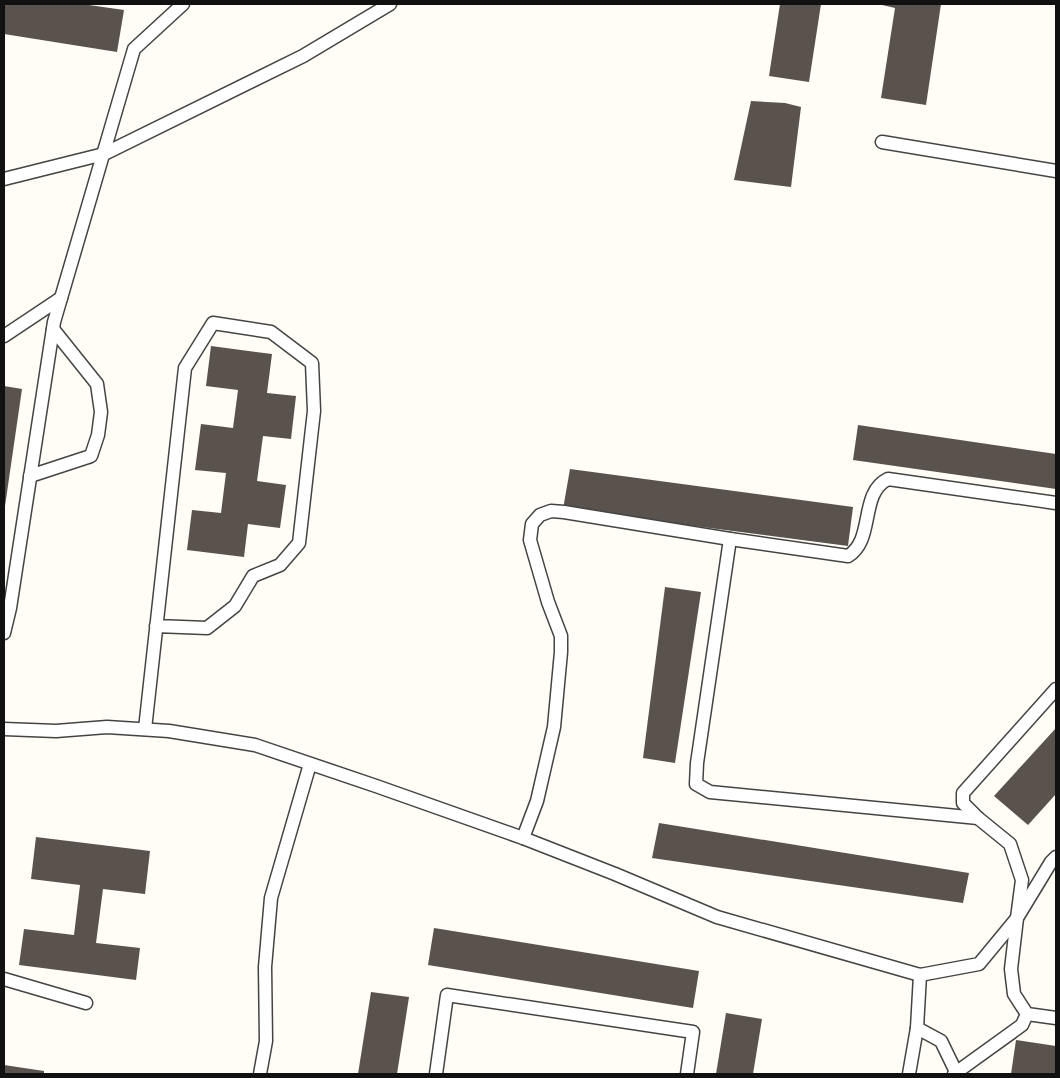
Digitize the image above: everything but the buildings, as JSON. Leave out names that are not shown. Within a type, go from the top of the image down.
[{"type":"lane","points":[[4,633],[10,608],[53,329],[61,298],[134,49],[183,4]]},
{"type":"lane","points":[[4,179],[104,154],[302,56],[390,4]]},
{"type":"lane","points":[[882,142],[1056,170]]},
{"type":"lane","points":[[4,336],[61,298]]},
{"type":"lane","points":[[145,729],[156,626],[185,368],[213,323],[272,332],[312,363],[314,411],[299,543],[280,565],[252,576],[235,606],[207,628],[156,626]]},
{"type":"lane","points":[[30,476],[91,456],[98,434],[101,412],[97,384],[53,329]]},
{"type":"lane","points":[[523,838],[538,801],[554,727],[561,652],[561,636],[548,602],[530,540],[532,524],[540,515],[551,511],[848,556],[857,551],[874,493],[879,483],[888,479],[1056,503]]},
{"type":"lane","points":[[730,539],[697,764],[696,784],[710,792],[978,818]]},
{"type":"lane","points":[[1056,689],[963,793],[963,803],[1010,844],[1022,880],[1010,968],[1014,994],[1027,1014],[1056,1018]]},
{"type":"lane","points":[[4,729],[56,731],[107,727],[169,730],[255,746],[523,838],[717,917],[920,975],[979,964],[1018,918],[1051,862],[1056,857]]},
{"type":"lane","points":[[260,1074],[266,1042],[265,967],[272,898],[310,764]]},
{"type":"lane","points":[[909,1074],[917,1028],[920,975]]},
{"type":"lane","points":[[4,979],[86,1003]]},
{"type":"lane","points":[[436,1074],[447,995],[693,1032],[687,1074]]},
{"type":"lane","points":[[917,1028],[942,1041],[956,1074],[1022,1025],[1027,1014]]}]
